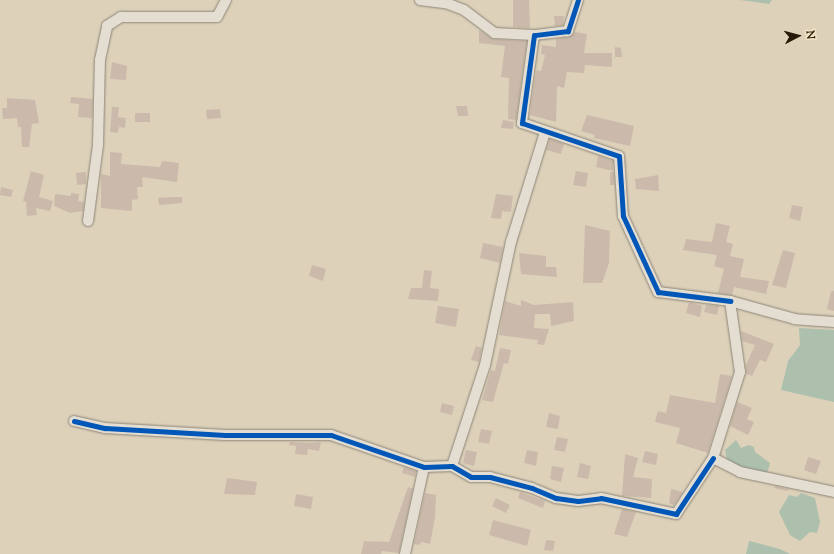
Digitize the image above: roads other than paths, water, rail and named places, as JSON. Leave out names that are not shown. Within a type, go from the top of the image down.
[{"type":"street","points":[[88,221],[98,145],[100,60],[107,26],[121,17],[217,17],[226,0]]},
{"type":"street","points":[[420,0],[446,3],[464,10],[494,33],[534,35],[568,31],[578,0]]},
{"type":"street","points":[[534,35],[522,123],[619,156],[623,216],[658,292],[730,301],[795,319],[834,322]]},
{"type":"street","points":[[452,466],[485,365],[511,242],[545,132]]},
{"type":"street","points":[[74,421],[105,428],[178,432],[331,435],[424,467],[452,466],[470,477],[490,477],[532,488],[556,498],[578,501],[601,498],[676,514],[713,458],[740,372],[730,301]]},
{"type":"street","points":[[713,458],[740,472],[834,492]]},
{"type":"street","points":[[405,554],[424,467]]}]
